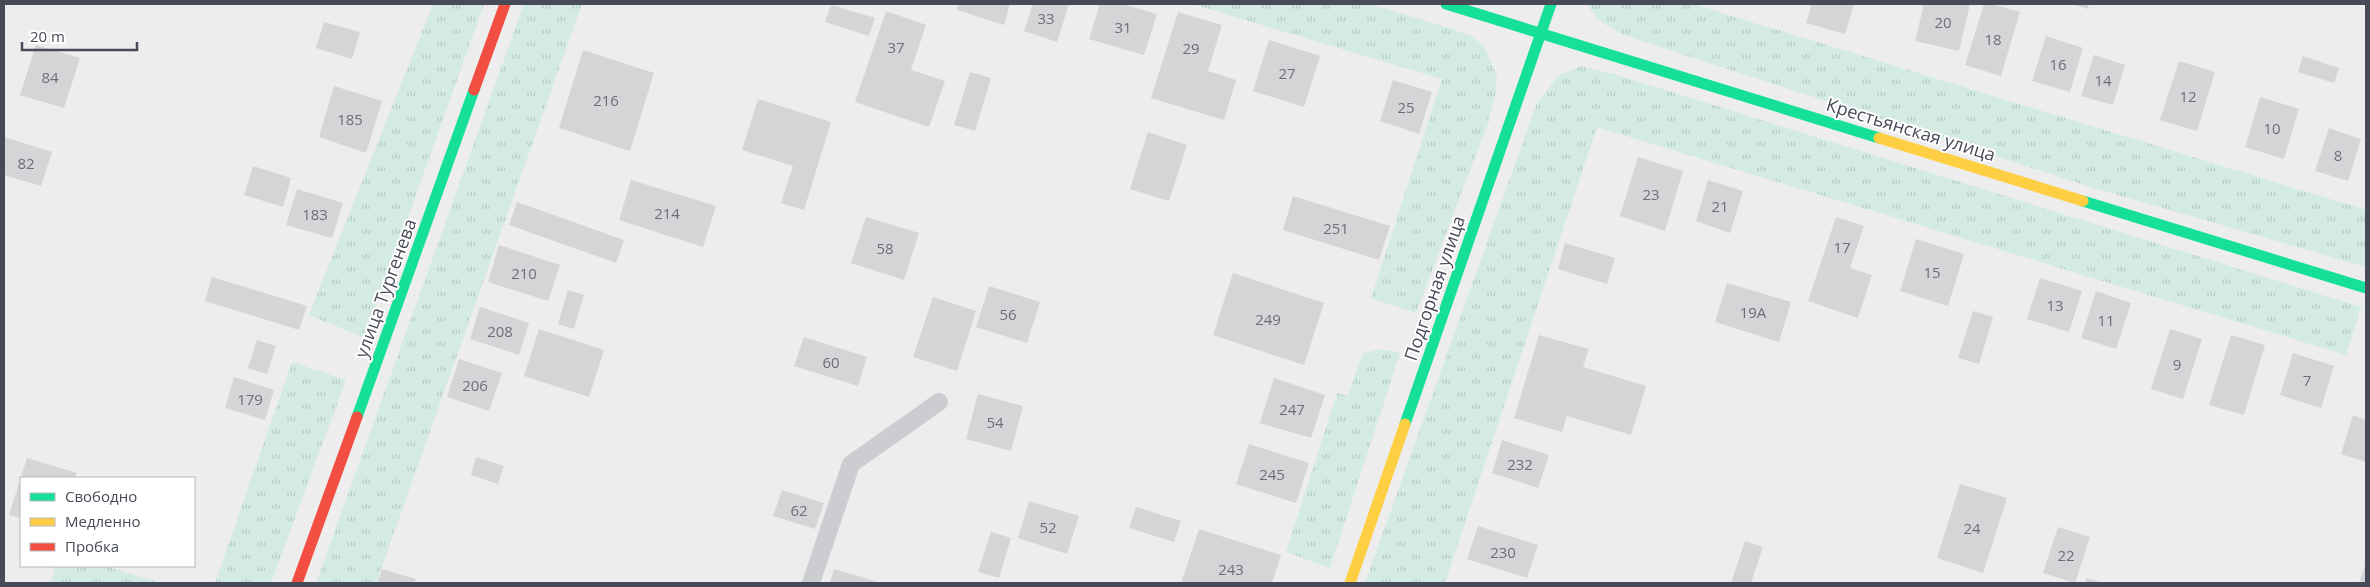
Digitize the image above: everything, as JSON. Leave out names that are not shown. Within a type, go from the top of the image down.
[{"type":"street","name":"улица Тургенева","points":[[297,583],[505,4]]},
{"type":"street","name":"Крестьянская улица","points":[[1446,4],[2366,288]]},
{"type":"street","name":"Подгорная улица","points":[[1350,583],[1551,4]]},
{"type":"lane","points":[[811,583],[851,464],[939,402]]},
{"type":"green space","points":[[433,4],[484,4],[365,338],[309,315]]},
{"type":"green space","points":[[524,4],[582,4],[376,583],[316,583]]},
{"type":"green space","points":[[1192,4],[1371,4],[1458,31],[1471,36],[1484,46],[1497,76],[1496,90],[1488,123],[1416,313],[1371,298],[1442,79]]},
{"type":"green space","points":[[1587,4],[1693,4],[2366,210],[2366,267],[2094,188],[1629,37],[1605,24]]},
{"type":"green space","points":[[1581,66],[1614,74],[2361,307],[2346,355],[1597,127],[1445,583],[1365,583],[1537,103],[1559,75]]},
{"type":"green space","points":[[1381,349],[1400,353],[1330,568],[1286,552],[1337,393],[1348,396],[1361,358],[1365,353]]},
{"type":"green space","points":[[292,362],[346,380],[271,583],[215,583]]},
{"type":"green space","points":[[56,567],[109,567],[160,583],[50,583]]},
{"type":"building","points":[[959,4],[1010,4],[1004,25],[957,10]]},
{"type":"building","points":[[1033,4],[1069,4],[1057,42],[1024,31]]},
{"type":"building","points":[[1100,4],[1123,4],[1157,14],[1144,55],[1089,39]]},
{"type":"building","points":[[1812,4],[1854,4],[1845,34],[1806,23]]},
{"type":"building","points":[[1924,4],[1970,4],[1959,51],[1915,41]]},
{"type":"building","points":[[1984,4],[1992,4],[2020,12],[2001,76],[1965,65]]},
{"type":"building","points":[[2073,4],[2089,4],[2088,9]]},
{"type":"building","points":[[831,5],[875,18],[869,36],[825,22]]},
{"type":"building","points":[[886,11],[926,25],[911,70],[945,81],[929,127],[855,102]]},
{"type":"building","points":[[1178,12],[1222,25],[1208,71],[1236,80],[1224,120],[1151,98]]},
{"type":"building","points":[[324,22],[360,32],[352,59],[316,48]]},
{"type":"building","points":[[2046,36],[2083,48],[2070,92],[2032,81]]},
{"type":"building","points":[[1269,40],[1320,56],[1304,107],[1253,91]]},
{"type":"building","points":[[36,45],[80,58],[64,108],[20,95]]},
{"type":"building","points":[[583,50],[654,73],[630,151],[559,128]]},
{"type":"building","points":[[2094,55],[2125,65],[2113,105],[2081,96]]},
{"type":"building","points":[[2303,56],[2339,68],[2334,83],[2298,72]]},
{"type":"building","points":[[2179,61],[2215,72],[2197,131],[2160,120]]},
{"type":"building","points":[[970,72],[991,78],[975,131],[954,125]]},
{"type":"building","points":[[1393,80],[1432,92],[1419,134],[1380,121]]},
{"type":"building","points":[[334,86],[382,101],[366,153],[319,137]]},
{"type":"building","points":[[2260,97],[2299,109],[2284,159],[2245,147]]},
{"type":"building","points":[[758,99],[831,122],[804,210],[781,203],[793,166],[742,150]]},
{"type":"building","points":[[2329,128],[2361,139],[2348,181],[2315,171]]},
{"type":"building","points":[[1148,132],[1187,145],[1169,201],[1130,189]]},
{"type":"building","points":[[4,137],[52,152],[41,186],[4,175]]},
{"type":"building","points":[[1638,157],[1683,171],[1665,231],[1620,216]]},
{"type":"building","points":[[253,166],[291,178],[283,207],[244,195]]},
{"type":"building","points":[[631,180],[716,206],[703,247],[619,220]]},
{"type":"building","points":[[1708,180],[1743,191],[1730,233],[1696,221]]},
{"type":"building","points":[[297,189],[343,203],[332,238],[286,225]]},
{"type":"building","points":[[1293,196],[1390,226],[1379,260],[1283,230]]},
{"type":"building","points":[[517,202],[624,240],[616,263],[509,225]]},
{"type":"building","points":[[866,217],[919,233],[904,280],[851,263]]},
{"type":"building","points":[[1836,217],[1864,226],[1850,268],[1872,275],[1858,318],[1808,301]]},
{"type":"building","points":[[1916,239],[1964,254],[1948,306],[1900,291]]},
{"type":"building","points":[[1565,243],[1615,258],[1607,284],[1558,269]]},
{"type":"building","points":[[499,245],[560,265],[548,301],[488,282]]},
{"type":"building","points":[[1233,273],[1324,303],[1304,365],[1213,335]]},
{"type":"building","points":[[212,277],[307,306],[299,330],[205,301]]},
{"type":"building","points":[[2040,278],[2082,291],[2069,332],[2027,319]]},
{"type":"building","points":[[1727,283],[1791,302],[1779,342],[1715,322]]},
{"type":"building","points":[[989,286],[1040,302],[1027,343],[976,327]]},
{"type":"building","points":[[568,290],[584,295],[574,329],[558,324]]},
{"type":"building","points":[[2096,291],[2131,303],[2116,349],[2081,338]]},
{"type":"building","points":[[933,297],[976,311],[957,371],[913,357]]},
{"type":"building","points":[[480,307],[529,323],[519,355],[470,339]]},
{"type":"building","points":[[1973,311],[1993,317],[1979,364],[1958,358]]},
{"type":"building","points":[[539,329],[604,350],[589,397],[524,376]]},
{"type":"building","points":[[2170,329],[2202,339],[2183,399],[2151,389]]},
{"type":"building","points":[[1539,335],[1589,349],[1583,367],[1646,386],[1631,435],[1567,416],[1562,432],[1514,418]]},
{"type":"building","points":[[2231,335],[2265,345],[2244,415],[2209,405]]},
{"type":"building","points":[[804,337],[867,357],[858,386],[794,366]]},
{"type":"building","points":[[257,340],[276,346],[267,374],[248,368]]},
{"type":"building","points":[[2293,353],[2334,366],[2321,408],[2280,395]]},
{"type":"building","points":[[459,359],[502,373],[489,411],[447,397]]},
{"type":"building","points":[[234,377],[274,390],[265,420],[225,408]]},
{"type":"building","points":[[1274,378],[1325,395],[1311,438],[1260,423]]},
{"type":"building","points":[[978,394],[1023,406],[1011,451],[966,439]]},
{"type":"building","points":[[2353,415],[2366,420],[2366,462],[2341,454]]},
{"type":"building","points":[[1502,440],[1549,455],[1538,488],[1492,473]]},
{"type":"building","points":[[1249,444],[1309,463],[1296,503],[1236,484]]},
{"type":"building","points":[[476,457],[504,466],[498,484],[471,475]]},
{"type":"building","points":[[27,458],[77,473],[75,477],[21,477]]},
{"type":"building","points":[[20,480],[20,518],[9,515]]},
{"type":"building","points":[[1960,484],[2007,498],[1983,573],[1937,558]]},
{"type":"building","points":[[782,490],[824,503],[815,529],[773,516]]},
{"type":"building","points":[[1029,501],[1079,516],[1067,554],[1018,538]]},
{"type":"building","points":[[1136,507],[1181,521],[1174,542],[1129,528]]},
{"type":"building","points":[[1478,526],[1538,545],[1527,578],[1467,559]]},
{"type":"building","points":[[2058,527],[2090,537],[2075,583],[2043,573]]},
{"type":"building","points":[[1199,529],[1281,555],[1272,583],[1181,583]]},
{"type":"building","points":[[991,532],[1011,538],[999,578],[978,572]]},
{"type":"building","points":[[1745,541],[1763,547],[1751,583],[1731,583]]},
{"type":"building","points":[[2366,562],[2366,583],[2359,583]]},
{"type":"building","points":[[382,569],[416,579],[414,583],[377,583]]},
{"type":"building","points":[[834,569],[881,583],[830,583]]},
{"type":"building","points":[[2087,578],[2103,583],[2085,583]]},
{"type":"traffic: fast","points":[[1446,4],[1879,138]]},
{"type":"traffic: fast","points":[[1405,424],[1551,4]]},
{"type":"traffic: fast","points":[[357,417],[474,90]]},
{"type":"traffic: fast","points":[[2083,201],[2366,288]]},
{"type":"traffic: slow","points":[[1879,138],[2083,201]]},
{"type":"traffic: slow","points":[[1350,583],[1405,424]]},
{"type":"traffic: jam","points":[[474,90],[505,4]]},
{"type":"traffic: jam","points":[[297,583],[357,417]]}]
